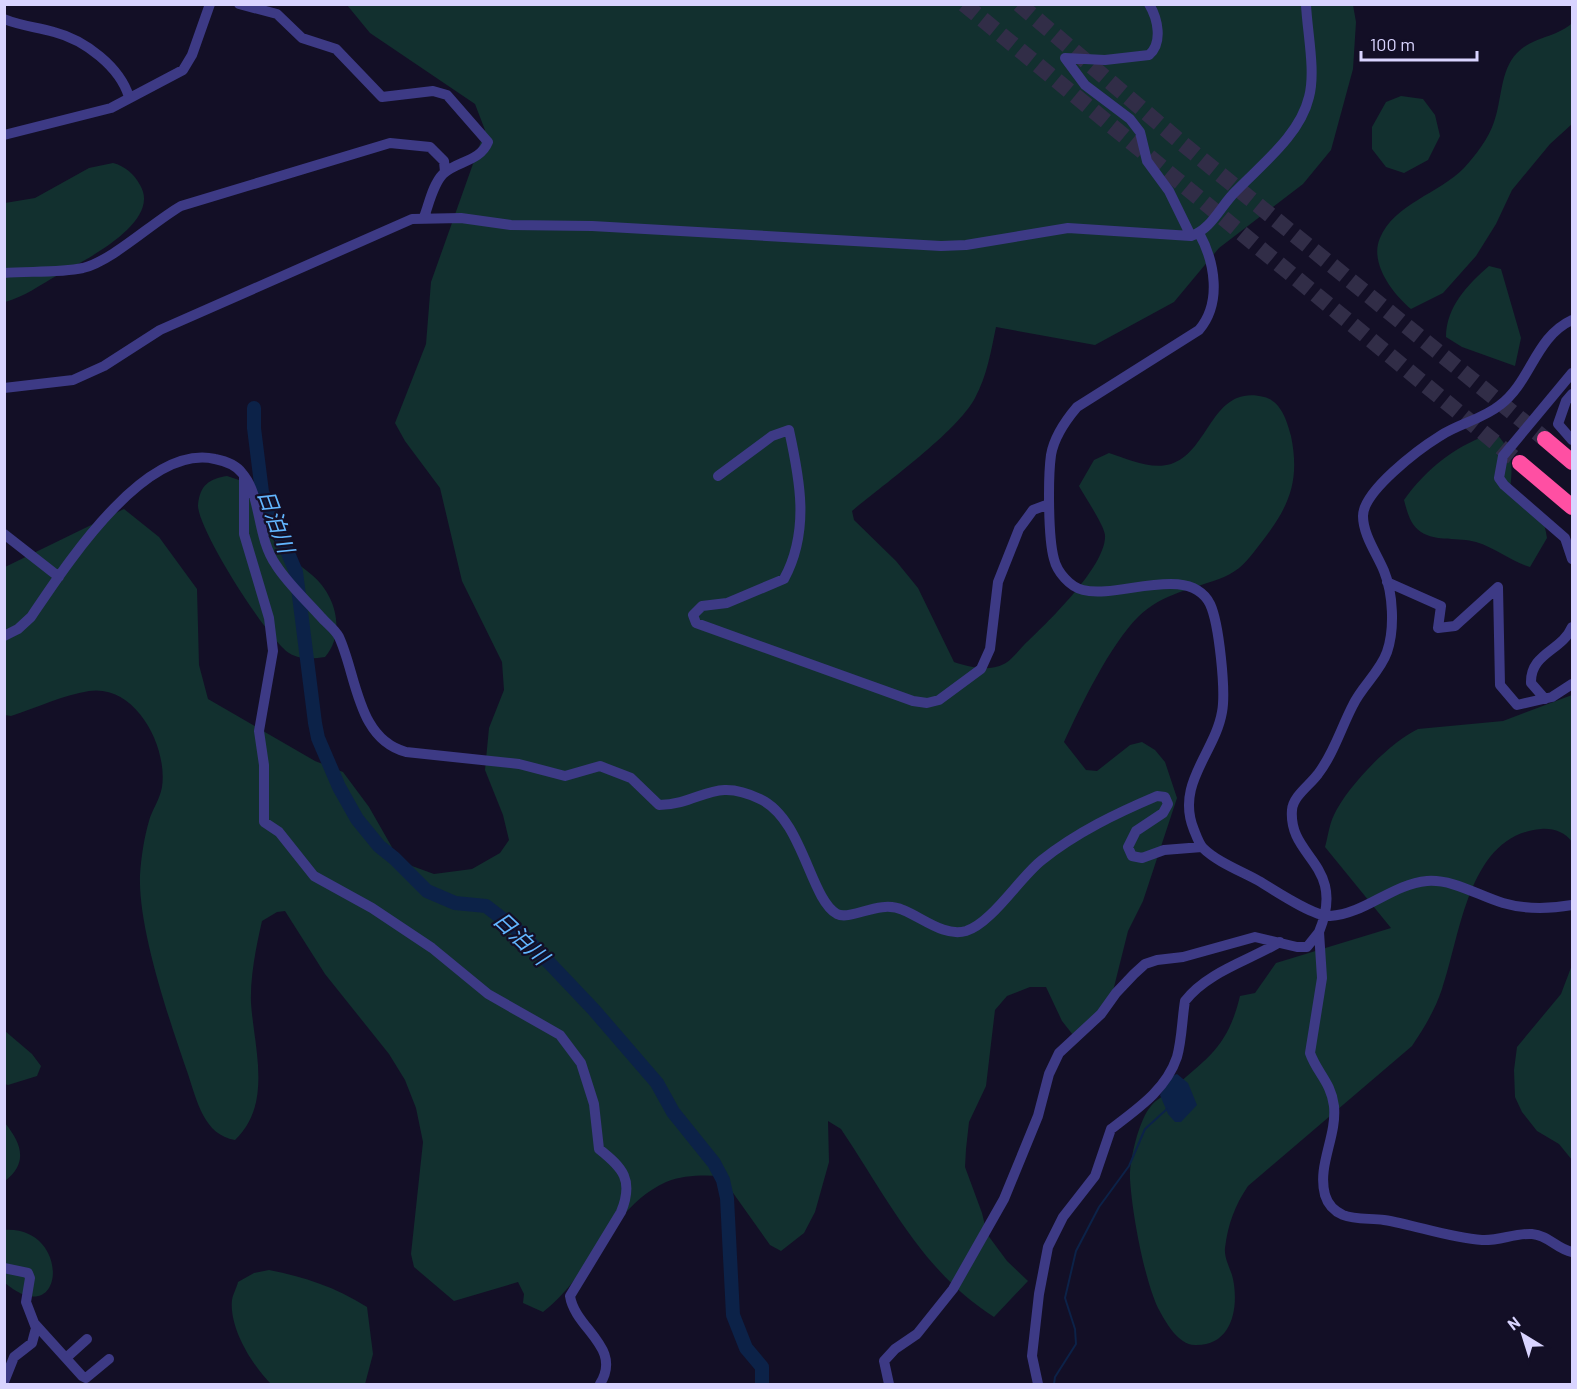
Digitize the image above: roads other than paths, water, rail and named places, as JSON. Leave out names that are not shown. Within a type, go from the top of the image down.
[{"type":"highway","points":[[1545,439],[1572,462]]},
{"type":"highway","points":[[1520,463],[1572,507]]},
{"type":"street","points":[[4,135],[111,108],[183,70],[192,55],[210,4]]},
{"type":"street","points":[[239,4],[277,14],[302,38],[336,49],[382,97],[433,91],[447,95],[488,142],[473,159],[445,171],[423,217]]},
{"type":"street","points":[[1149,4],[1156,19],[1158,43],[1149,55],[1105,60],[1065,58],[1086,85],[1130,118],[1140,132],[1147,161],[1169,191],[1195,234],[1206,246],[1214,287],[1209,318],[1199,330],[1077,407],[1067,418],[1051,453],[1049,504],[1054,560],[1072,586],[1089,591],[1173,584],[1190,586],[1202,593],[1210,604],[1216,623],[1222,713],[1190,797],[1189,815],[1202,847]]},
{"type":"street","points":[[4,388],[73,380],[104,366],[160,330],[390,226],[423,217],[461,218],[511,225],[592,226],[941,246],[966,245],[1068,228],[1195,234],[1280,146],[1300,118],[1310,97],[1312,78],[1306,4]]},
{"type":"street","points":[[4,19],[76,40],[122,78],[129,97]]},
{"type":"street","points":[[4,273],[83,268],[101,261],[157,220],[181,206],[390,143],[430,147],[444,161],[445,171]]},
{"type":"street","points":[[889,1384],[884,1361],[895,1349],[917,1335],[953,1290],[1004,1199],[1038,1116],[1049,1074],[1059,1053],[1101,1014],[1116,993],[1145,964],[1157,960],[1214,950],[1255,937],[1306,947],[1319,932],[1326,916],[1328,896],[1323,877],[1298,835],[1292,809],[1296,799],[1328,759],[1353,703],[1381,665],[1388,651],[1391,628],[1387,582],[1365,529],[1363,516],[1367,499],[1386,480],[1440,436],[1499,406],[1509,398],[1549,336],[1572,320]]},
{"type":"street","points":[[1572,373],[1503,456],[1499,467],[1499,478],[1504,485],[1569,539],[1572,559]]},
{"type":"street","points":[[1572,394],[1562,409],[1558,424],[1572,440]]},
{"type":"street","points":[[718,476],[772,436],[789,430],[800,477],[802,507],[795,551],[784,579],[727,603],[702,606],[693,615],[696,624],[913,701],[927,703],[939,700],[981,669],[990,649],[998,582],[1019,529],[1032,510],[1049,504]]},
{"type":"street","points":[[4,636],[18,629],[32,617],[59,577],[113,507],[167,465],[206,457],[237,467],[244,474],[253,490],[258,522],[275,565],[338,635],[367,719],[379,737],[391,748],[457,759],[519,764],[565,777],[600,766],[631,778],[659,805],[675,804],[718,788],[735,790],[761,799],[780,813],[804,854],[822,896],[838,914],[847,916],[881,905],[901,908],[944,930],[956,933],[969,930],[998,908],[1022,877],[1044,858],[1104,818],[1157,796],[1164,797],[1168,804],[1163,813],[1137,831],[1128,847],[1132,856],[1142,858],[1164,850],[1202,847],[1281,894],[1326,916],[1347,914],[1411,884],[1429,880],[1443,882],[1504,903],[1532,909],[1572,905]]},
{"type":"street","points":[[244,474],[244,534],[269,618],[273,651],[259,731],[264,765],[264,822],[279,832],[314,876],[372,908],[432,948],[488,994],[560,1035],[581,1063],[594,1104],[599,1149],[621,1167],[626,1182],[626,1198],[621,1212],[570,1296],[572,1305],[605,1352],[607,1366],[600,1384]]},
{"type":"street","points":[[4,534],[59,577]]},
{"type":"street","points":[[1387,582],[1441,606],[1438,628],[1455,626],[1498,587],[1500,685],[1517,705],[1552,697],[1572,684]]},
{"type":"street","points":[[1545,699],[1531,683],[1531,672],[1540,658],[1572,627]]},
{"type":"street","points":[[1319,932],[1322,978],[1310,1053],[1314,1064],[1326,1078],[1334,1106],[1331,1139],[1323,1170],[1326,1199],[1334,1210],[1345,1216],[1383,1220],[1482,1240],[1531,1234],[1545,1237],[1562,1250],[1572,1252]]},
{"type":"street","points":[[1038,1384],[1032,1356],[1039,1294],[1048,1247],[1063,1217],[1095,1176],[1111,1129],[1159,1089],[1170,1072],[1177,1057],[1185,1001],[1190,995],[1234,966],[1280,942]]},
{"type":"street","points":[[4,1268],[28,1273],[30,1278],[26,1302],[35,1324],[86,1378],[109,1359]]},
{"type":"street","points":[[4,1383],[14,1357],[32,1343],[35,1324]]},
{"type":"street","points":[[66,1358],[87,1339]]},
{"type":"water","points":[[1177,1074],[1188,1083],[1197,1105],[1181,1122],[1175,1122],[1168,1114],[1160,1095],[1172,1076]]},
{"type":"waterway","name":"日泊川","points":[[254,408],[254,428],[262,492],[296,572],[315,723],[318,738],[339,787],[357,819],[379,846],[427,891],[455,903],[486,906],[521,933],[594,1010],[657,1083],[673,1112],[714,1163],[723,1180],[727,1198],[733,1315],[746,1348],[762,1367],[762,1384]]},
{"type":"waterway","points":[[1054,1384],[1055,1377],[1076,1344],[1075,1329],[1065,1298],[1076,1251],[1099,1207],[1129,1166],[1145,1129],[1167,1109]]},
{"type":"tunnel","points":[[964,4],[1520,463]]},
{"type":"tunnel","points":[[1019,4],[1183,144],[1545,439]]}]
